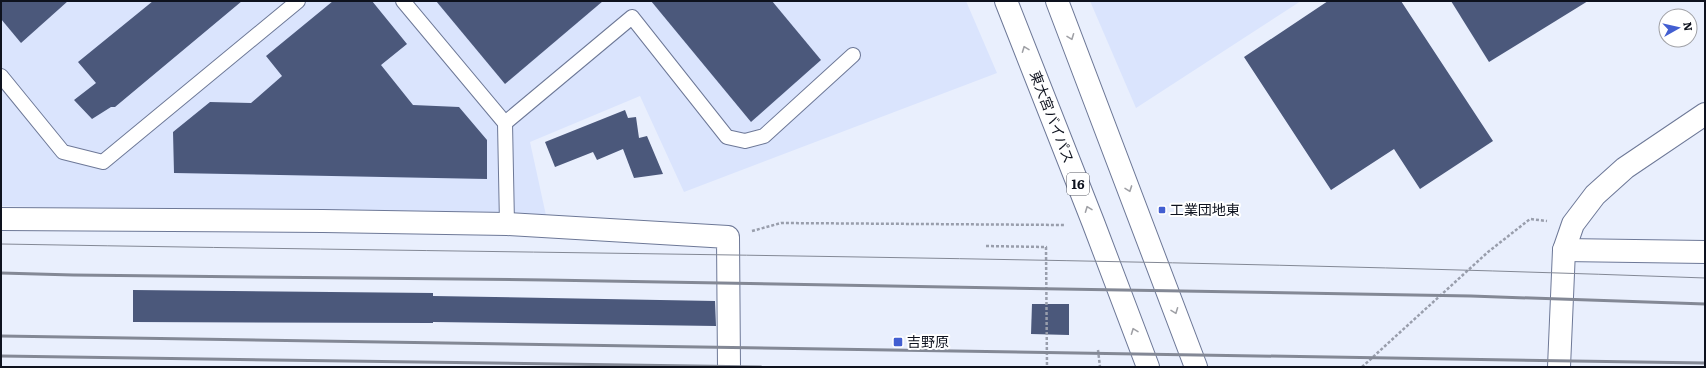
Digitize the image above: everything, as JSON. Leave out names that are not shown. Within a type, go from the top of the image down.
[{"type":"main road","name":"東大宮バイパス","points":[[1006,1],[1148,367]]},
{"type":"main road","points":[[1057,1],[1196,367]]},
{"type":"main road","points":[[1560,367],[1564,250],[1573,224],[1595,195],[1625,168],[1705,114]]},
{"type":"main road","points":[[1,219],[507,224],[728,237],[729,367]]},
{"type":"main road","points":[[1564,250],[1705,252]]},
{"type":"lane","points":[[1,76],[63,152],[103,162],[298,1]]},
{"type":"lane","points":[[403,1],[505,123],[507,224]]},
{"type":"lane","points":[[505,123],[632,17],[727,137],[744,141],[764,136],[853,55]]},
{"type":"path","points":[[1362,367],[1488,252],[1530,220],[1573,224]]},
{"type":"path","points":[[728,237],[781,223],[1064,225]]},
{"type":"path","points":[[986,246],[1046,247],[1047,367]]},
{"type":"path","points":[[1098,350],[1100,367]]},
{"type":"shaded area","points":[[1,1],[966,1],[997,73],[684,192],[640,96],[530,142],[547,220],[1,206]]},
{"type":"shaded area","points":[[1090,1],[1301,1],[1136,108]]},
{"type":"building","points":[[1,1],[68,1],[21,43],[1,19]]},
{"type":"building","points":[[153,1],[242,1],[115,107],[111,107],[92,119],[74,100],[96,83],[78,62]]},
{"type":"building","points":[[333,1],[372,1],[407,44],[381,65],[413,105],[459,107],[487,140],[487,179],[174,173],[173,132],[210,102],[251,103],[282,76],[266,56]]},
{"type":"building","points":[[436,1],[603,1],[505,84]]},
{"type":"building","points":[[651,1],[772,1],[821,60],[751,122]]},
{"type":"building","points":[[1328,1],[1401,1],[1493,141],[1420,189],[1394,149],[1331,190],[1244,57]]},
{"type":"building","points":[[1451,1],[1588,1],[1489,62]]},
{"type":"building","points":[[625,110],[628,118],[636,117],[639,138],[647,136],[663,174],[634,178],[623,149],[597,160],[593,152],[555,167],[545,142]]},
{"type":"building","points":[[133,290],[433,293],[433,296],[715,301],[716,326],[433,322],[133,322]]},
{"type":"building","points":[[1032,304],[1069,304],[1069,335],[1031,334]]},
{"type":"tram line","points":[[1,244],[1279,265],[1705,278]]},
{"type":"railway","points":[[1,273],[546,280],[1471,296],[1705,304]]},
{"type":"railway","points":[[1,336],[1705,363]]},
{"type":"railway","points":[[1,356],[761,367]]},
{"type":"place","name":"工業団地東","points":[[1162,210]]},
{"type":"place","name":"吉野原","points":[[898,342]]}]
